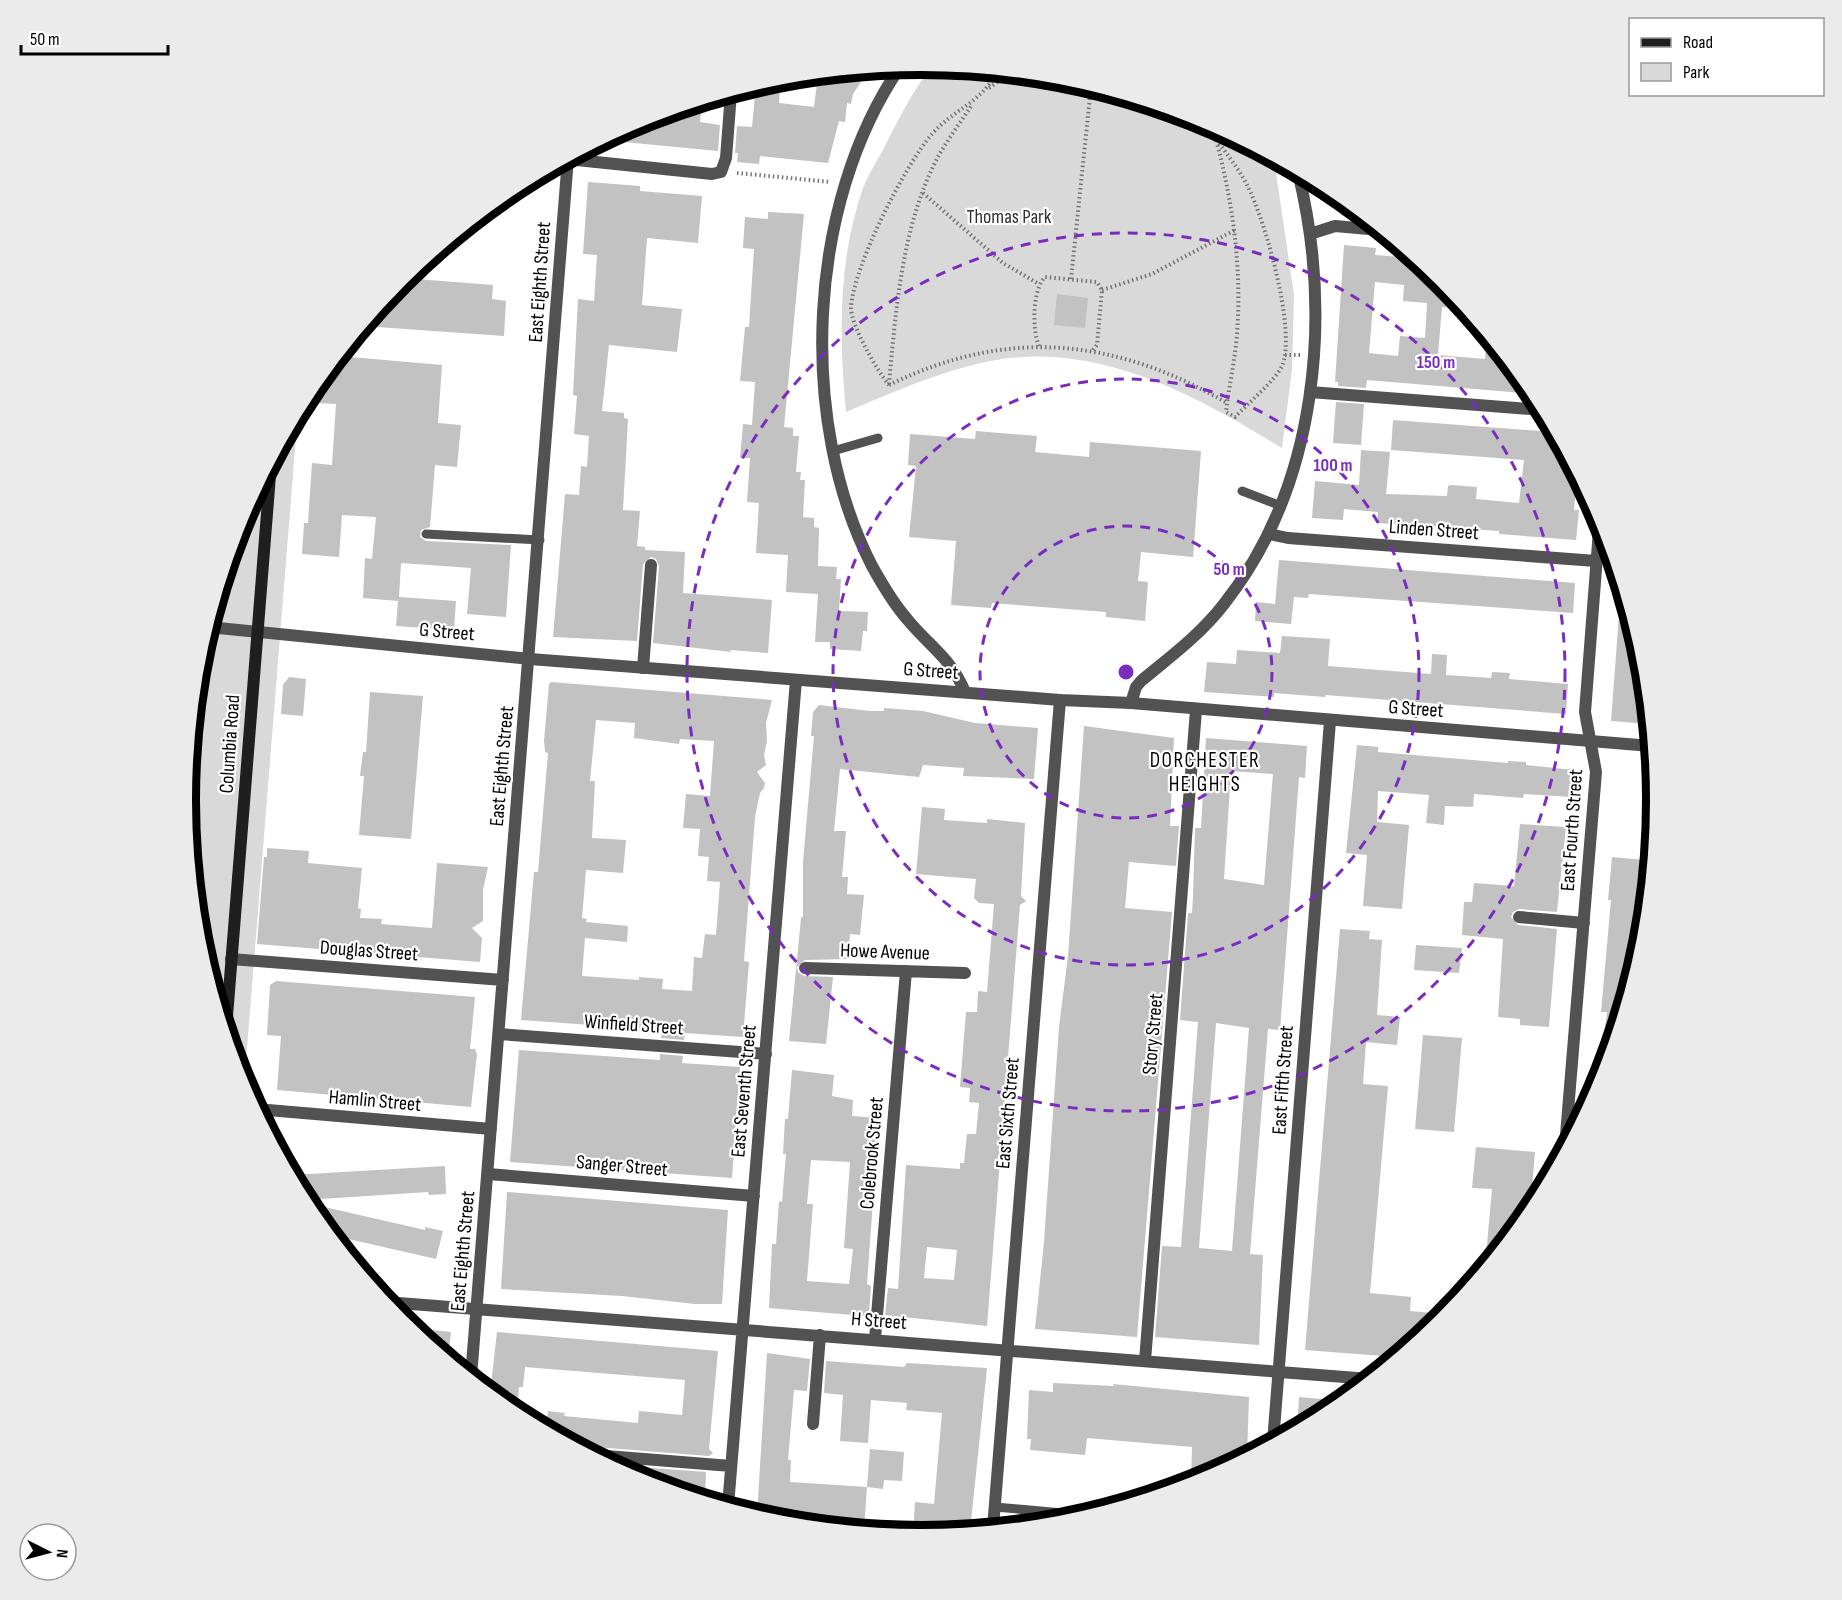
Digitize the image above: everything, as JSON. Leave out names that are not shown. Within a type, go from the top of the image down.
[{"type":"main road","name":"Columbia Road","points":[[227,1010],[270,482]]},
{"type":"street","points":[[894,76],[882,96],[859,146],[838,209],[831,243],[823,333],[825,391],[833,451],[846,503],[872,566],[906,618],[957,672],[965,692]]},
{"type":"street","points":[[580,160],[712,174],[727,172],[730,101]]},
{"type":"street","name":"East Eighth Street","points":[[472,1368],[540,540],[567,167]]},
{"type":"street","points":[[1131,703],[1132,694],[1141,681],[1184,647],[1224,604],[1246,573],[1269,534],[1294,467],[1310,392],[1314,311],[1310,234],[1300,182]]},
{"type":"street","points":[[1310,234],[1335,226],[1367,229]]},
{"type":"street","points":[[1310,392],[1531,409]]},
{"type":"street","name":"Linden Street","points":[[1269,534],[1288,538],[1596,561]]},
{"type":"street","name":"East Fourth Street","points":[[1566,1129],[1596,772],[1588,741],[1585,712],[1598,541]]},
{"type":"street","points":[[643,668],[651,565]]},
{"type":"street","name":"G Street","points":[[217,628],[530,659],[1060,700],[1131,703],[1643,745]]},
{"type":"street","name":"East Seventh Street","points":[[729,1499],[796,680]]},
{"type":"street","name":"East Sixth Street","points":[[993,1521],[1060,700]]},
{"type":"street","name":"Story Street","points":[[1145,1361],[1196,710]]},
{"type":"street","name":"East Fifth Street","points":[[1274,1433],[1330,721]]},
{"type":"street","points":[[1519,917],[1584,923]]},
{"type":"street","name":"Douglas Street","points":[[231,959],[503,980]]},
{"type":"street","name":"Howe Avenue","points":[[805,968],[965,973]]},
{"type":"street","name":"Colebrook Street","points":[[875,1339],[906,971]]},
{"type":"street","name":"Winfield Street","points":[[499,1034],[766,1054]]},
{"type":"street","name":"Hamlin Street","points":[[266,1110],[491,1129]]},
{"type":"street","name":"Sanger Street","points":[[488,1174],[754,1196]]},
{"type":"street","name":"H Street","points":[[399,1303],[1358,1378]]},
{"type":"street","points":[[813,1424],[820,1335]]},
{"type":"street","points":[[615,1457],[731,1466]]},
{"type":"lane","points":[[833,451],[878,438]]},
{"type":"lane","points":[[1242,491],[1281,506]]},
{"type":"lane","points":[[426,534],[540,540]]},
{"type":"lane","points":[[994,1507],[1054,1512]]},
{"type":"path","points":[[989,89],[994,79]]},
{"type":"path","points":[[889,385],[867,352],[851,309],[862,267],[887,208],[915,157],[933,134],[951,117],[1002,80]]},
{"type":"path","points":[[1071,279],[1090,96]]},
{"type":"path","points":[[889,385],[898,300],[913,227],[923,193],[939,155],[973,103]]},
{"type":"path","points":[[1213,137],[1232,158],[1249,188],[1263,224],[1280,292],[1285,355],[1281,368],[1235,417],[1226,412],[1237,332],[1235,230],[1217,143]]},
{"type":"path","points":[[727,172],[819,179]]},
{"type":"path","points":[[923,193],[969,236],[1003,263],[1039,284]]},
{"type":"path","points":[[1102,290],[1152,274],[1235,230]]},
{"type":"path","points":[[1039,346],[1034,334],[1039,284],[1045,277],[1071,279],[1096,282],[1102,290],[1097,345],[1093,351]]},
{"type":"path","points":[[889,385],[939,363],[967,356],[1039,346],[1093,351],[1134,360],[1191,382],[1227,403]]},
{"type":"path","points":[[1285,355],[1297,355]]},
{"type":"green space","name":"Thomas Park","points":[[926,75],[1016,81],[1062,89],[1154,113],[1198,130],[1275,167],[1294,295],[1292,369],[1282,448],[1182,393],[1110,366],[1073,359],[1035,356],[977,364],[920,382],[846,412],[842,357],[842,302],[853,220],[869,175]]},
{"type":"green space","points":[[296,431],[246,1064],[221,988],[202,895],[196,800],[198,753],[202,705],[210,659],[234,567],[271,479]]},
{"type":"building","points":[[864,78],[853,94],[851,104],[847,103],[845,122],[839,121],[828,163],[760,156],[759,164],[737,162],[738,153],[735,153],[737,126],[752,127],[755,95],[780,89],[779,103],[814,107],[817,83]]},
{"type":"building","points":[[701,109],[700,122],[720,125],[718,151],[619,142]]},
{"type":"building","points":[[588,182],[640,186],[640,191],[702,196],[698,243],[647,238],[642,305],[682,309],[677,352],[609,345],[602,411],[624,413],[624,418],[628,419],[623,510],[640,511],[637,546],[645,547],[645,550],[685,552],[683,593],[772,600],[768,653],[730,650],[731,652],[653,643],[659,566],[656,559],[651,557],[643,564],[637,641],[553,637],[565,494],[579,495],[581,466],[587,467],[589,436],[574,434],[577,396],[573,395],[578,299],[594,301],[597,255],[583,254]]},
{"type":"building","points":[[768,212],[804,214],[784,427],[793,428],[793,436],[799,436],[796,472],[801,472],[800,480],[805,480],[803,517],[814,518],[814,527],[819,528],[818,566],[837,567],[836,579],[841,579],[839,611],[868,612],[867,631],[863,631],[861,651],[830,649],[830,642],[815,642],[818,594],[786,592],[788,555],[756,553],[759,503],[747,502],[750,458],[740,458],[743,424],[752,425],[755,382],[740,381],[745,327],[749,327],[754,249],[743,248],[745,217],[768,219]]},
{"type":"building","points":[[1344,245],[1376,248],[1375,255],[1401,257],[1453,307],[1442,307],[1438,355],[1485,359],[1486,347],[1521,393],[1367,380],[1366,388],[1338,386],[1338,382],[1335,382]],"holes":[[[1375,282],[1404,285],[1403,301],[1427,303],[1425,338],[1400,336],[1398,356],[1369,353]]]},
{"type":"building","points":[[417,279],[493,285],[492,299],[506,301],[504,336],[372,327]]},
{"type":"building","points":[[1057,294],[1088,298],[1085,328],[1054,325]]},
{"type":"building","points":[[348,357],[442,365],[438,423],[461,425],[457,467],[435,465],[430,527],[421,530],[420,537],[426,541],[511,545],[506,617],[467,614],[471,568],[401,563],[399,597],[456,601],[454,630],[396,626],[398,601],[363,598],[365,558],[372,559],[376,517],[342,515],[339,557],[302,554],[304,523],[308,523],[312,463],[332,465],[336,404],[317,403],[318,397]]},
{"type":"building","points":[[1336,402],[1364,404],[1361,445],[1333,443]]},
{"type":"building","points":[[1393,420],[1545,431],[1576,489],[1574,510],[1579,510],[1576,540],[1499,534],[1499,531],[1377,523],[1378,512],[1344,509],[1343,520],[1312,518],[1315,481],[1359,485],[1361,450],[1390,452],[1386,494],[1447,496],[1448,486],[1451,485],[1477,487],[1476,499],[1519,503],[1524,460],[1391,450]]},
{"type":"building","points":[[976,431],[1037,436],[1035,452],[1089,457],[1090,442],[1201,451],[1193,557],[1141,552],[1138,581],[1148,582],[1145,621],[1106,617],[1106,612],[992,603],[991,608],[951,605],[956,541],[909,537],[916,466],[908,465],[910,434],[975,439]]},
{"type":"building","points":[[1279,560],[1575,583],[1573,613],[1309,594],[1308,598],[1294,597],[1291,624],[1255,621],[1256,602],[1275,604]]},
{"type":"building","points":[[1620,607],[1632,659],[1642,723],[1611,721]]},
{"type":"building","points":[[1282,636],[1330,639],[1328,666],[1431,674],[1432,654],[1447,655],[1446,675],[1491,678],[1492,672],[1510,673],[1509,679],[1568,684],[1566,714],[1326,695],[1325,697],[1274,693],[1274,697],[1204,692],[1207,662],[1236,664],[1237,650],[1280,653]]},
{"type":"building","points":[[289,677],[306,679],[303,716],[281,714],[283,685]]},
{"type":"building","points":[[551,682],[772,700],[766,723],[767,741],[764,755],[766,765],[757,772],[765,783],[760,793],[755,817],[744,961],[749,962],[743,1037],[685,1033],[684,1040],[661,1038],[662,1030],[521,1020],[534,872],[538,872],[548,753],[545,752],[544,741]],"holes":[[[596,720],[635,723],[634,738],[679,744],[680,739],[714,741],[710,796],[686,794],[683,828],[700,829],[698,856],[709,857],[707,881],[720,882],[716,935],[705,934],[702,958],[694,957],[692,991],[662,989],[663,979],[639,977],[639,980],[582,976],[585,938],[627,942],[628,926],[586,922],[587,919],[582,918],[586,870],[623,873],[626,840],[592,838],[595,781],[590,781]]]},
{"type":"building","points":[[370,692],[423,696],[411,839],[359,835],[364,776],[360,776],[363,752],[366,752]]},
{"type":"building","points":[[819,705],[870,711],[884,711],[884,708],[923,711],[975,723],[1038,728],[1034,779],[963,776],[964,768],[923,765],[919,777],[840,769],[834,831],[846,831],[842,877],[848,877],[847,894],[864,895],[860,935],[850,934],[848,959],[805,960],[797,967],[798,972],[804,976],[833,977],[826,1044],[789,1041],[801,918],[803,916],[803,862],[814,736],[811,736],[813,712]]},
{"type":"building","points":[[1084,726],[1174,738],[1170,826],[1179,826],[1176,866],[1129,862],[1125,908],[1172,912],[1137,1337],[1035,1329],[1044,1242],[1059,1027],[1068,956]]},
{"type":"building","points":[[1206,738],[1307,746],[1305,778],[1299,777],[1280,1030],[1268,1029],[1250,1254],[1263,1255],[1259,1345],[1155,1337],[1162,1246],[1181,1247],[1198,1022],[1180,1020],[1188,913],[1192,913],[1195,828],[1201,828]],"holes":[[[1231,771],[1273,774],[1264,885],[1224,879]],[[1216,1023],[1249,1028],[1232,1251],[1199,1248]]]},
{"type":"building","points":[[1357,745],[1378,747],[1378,752],[1508,763],[1508,761],[1526,762],[1526,765],[1574,770],[1571,797],[1524,794],[1523,798],[1474,794],[1473,807],[1445,806],[1444,825],[1426,823],[1429,795],[1378,791],[1377,822],[1409,825],[1402,909],[1363,906],[1367,855],[1346,853]]},
{"type":"building","points":[[922,807],[945,809],[944,820],[987,823],[987,819],[1025,823],[1021,896],[1026,901],[1020,905],[987,1326],[885,1315],[888,1288],[898,1289],[906,1165],[960,1169],[960,1163],[964,1163],[967,1134],[976,1134],[979,1103],[969,1102],[970,1088],[960,1087],[966,1012],[977,1012],[978,991],[987,992],[994,904],[979,903],[974,898],[976,879],[916,874]],"holes":[[[927,1247],[957,1250],[954,1280],[924,1278]]]},
{"type":"building","points":[[1520,824],[1566,827],[1557,912],[1519,909],[1513,912],[1511,917],[1518,925],[1557,929],[1549,1027],[1520,1025],[1520,1019],[1498,1017],[1503,939],[1462,935],[1464,902],[1472,902],[1474,883],[1514,886]]},
{"type":"building","points":[[267,848],[309,851],[308,863],[362,868],[358,908],[361,909],[360,918],[382,919],[381,924],[432,928],[437,863],[488,867],[483,890],[483,921],[472,928],[482,938],[480,962],[257,944],[264,857],[267,857]]},
{"type":"building","points":[[1612,857],[1643,860],[1632,941],[1621,988],[1603,1045],[1607,1012],[1601,1012],[1611,900],[1608,900]]},
{"type":"building","points":[[1340,929],[1370,931],[1369,939],[1382,940],[1377,1015],[1400,1017],[1397,1045],[1366,1042],[1363,1084],[1388,1086],[1370,1293],[1411,1297],[1410,1311],[1434,1313],[1385,1356],[1305,1350]]},
{"type":"building","points":[[1416,945],[1462,948],[1459,973],[1414,970]]},
{"type":"building","points":[[276,981],[475,997],[470,1049],[475,1049],[477,1054],[471,1107],[277,1090],[281,1036],[267,1035],[270,985]]},
{"type":"building","points":[[1423,1035],[1462,1038],[1454,1132],[1415,1129]]},
{"type":"building","points":[[519,1050],[660,1060],[660,1054],[683,1056],[682,1063],[740,1067],[732,1178],[510,1162]]},
{"type":"building","points":[[792,1070],[834,1075],[832,1096],[853,1100],[852,1116],[879,1118],[867,1284],[871,1286],[869,1314],[865,1316],[769,1308],[772,1244],[776,1244],[779,1201],[782,1202],[786,1154],[783,1154],[785,1119],[788,1119]],"holes":[[[811,1160],[850,1162],[844,1248],[853,1249],[849,1284],[807,1281],[813,1204],[807,1204]]]},
{"type":"building","points":[[1476,1147],[1535,1152],[1532,1190],[1486,1253],[1492,1189],[1472,1188]]},
{"type":"building","points":[[445,1166],[446,1194],[429,1195],[428,1192],[316,1199],[301,1174]]},
{"type":"building","points":[[507,1192],[728,1210],[722,1304],[695,1304],[622,1296],[501,1289]]},
{"type":"building","points":[[320,1206],[425,1230],[425,1227],[443,1231],[436,1259],[344,1238]]},
{"type":"building","points":[[426,1330],[451,1332],[449,1350]]},
{"type":"building","points":[[497,1332],[718,1351],[709,1449],[713,1453],[709,1456],[595,1447],[547,1421],[548,1411],[565,1413],[564,1416],[638,1423],[639,1411],[682,1415],[685,1380],[525,1367],[523,1387],[519,1387],[518,1403],[491,1383]]},
{"type":"building","points":[[767,1353],[810,1359],[807,1391],[794,1390],[788,1460],[791,1460],[790,1482],[867,1487],[865,1522],[826,1519],[758,1506]]},
{"type":"building","points":[[826,1361],[904,1367],[907,1363],[987,1368],[971,1523],[914,1525],[915,1502],[934,1504],[942,1413],[906,1410],[907,1403],[871,1400],[868,1443],[840,1441],[843,1395],[824,1393]]},
{"type":"building","points":[[1053,1383],[1114,1386],[1113,1384],[1249,1397],[1247,1447],[1191,1473],[1192,1447],[1087,1438],[1085,1455],[1030,1450],[1031,1439],[1027,1439],[1029,1390],[1053,1392]]},
{"type":"building","points":[[1299,1397],[1329,1400],[1324,1403],[1298,1420]]},
{"type":"building","points":[[870,1449],[904,1452],[902,1481],[884,1480],[883,1489],[867,1487]]},
{"type":"building","points":[[637,1467],[706,1472],[705,1492]]},
{"type":"district","name":"DORCHESTER HEIGHTS","points":[[1205,772]]}]
